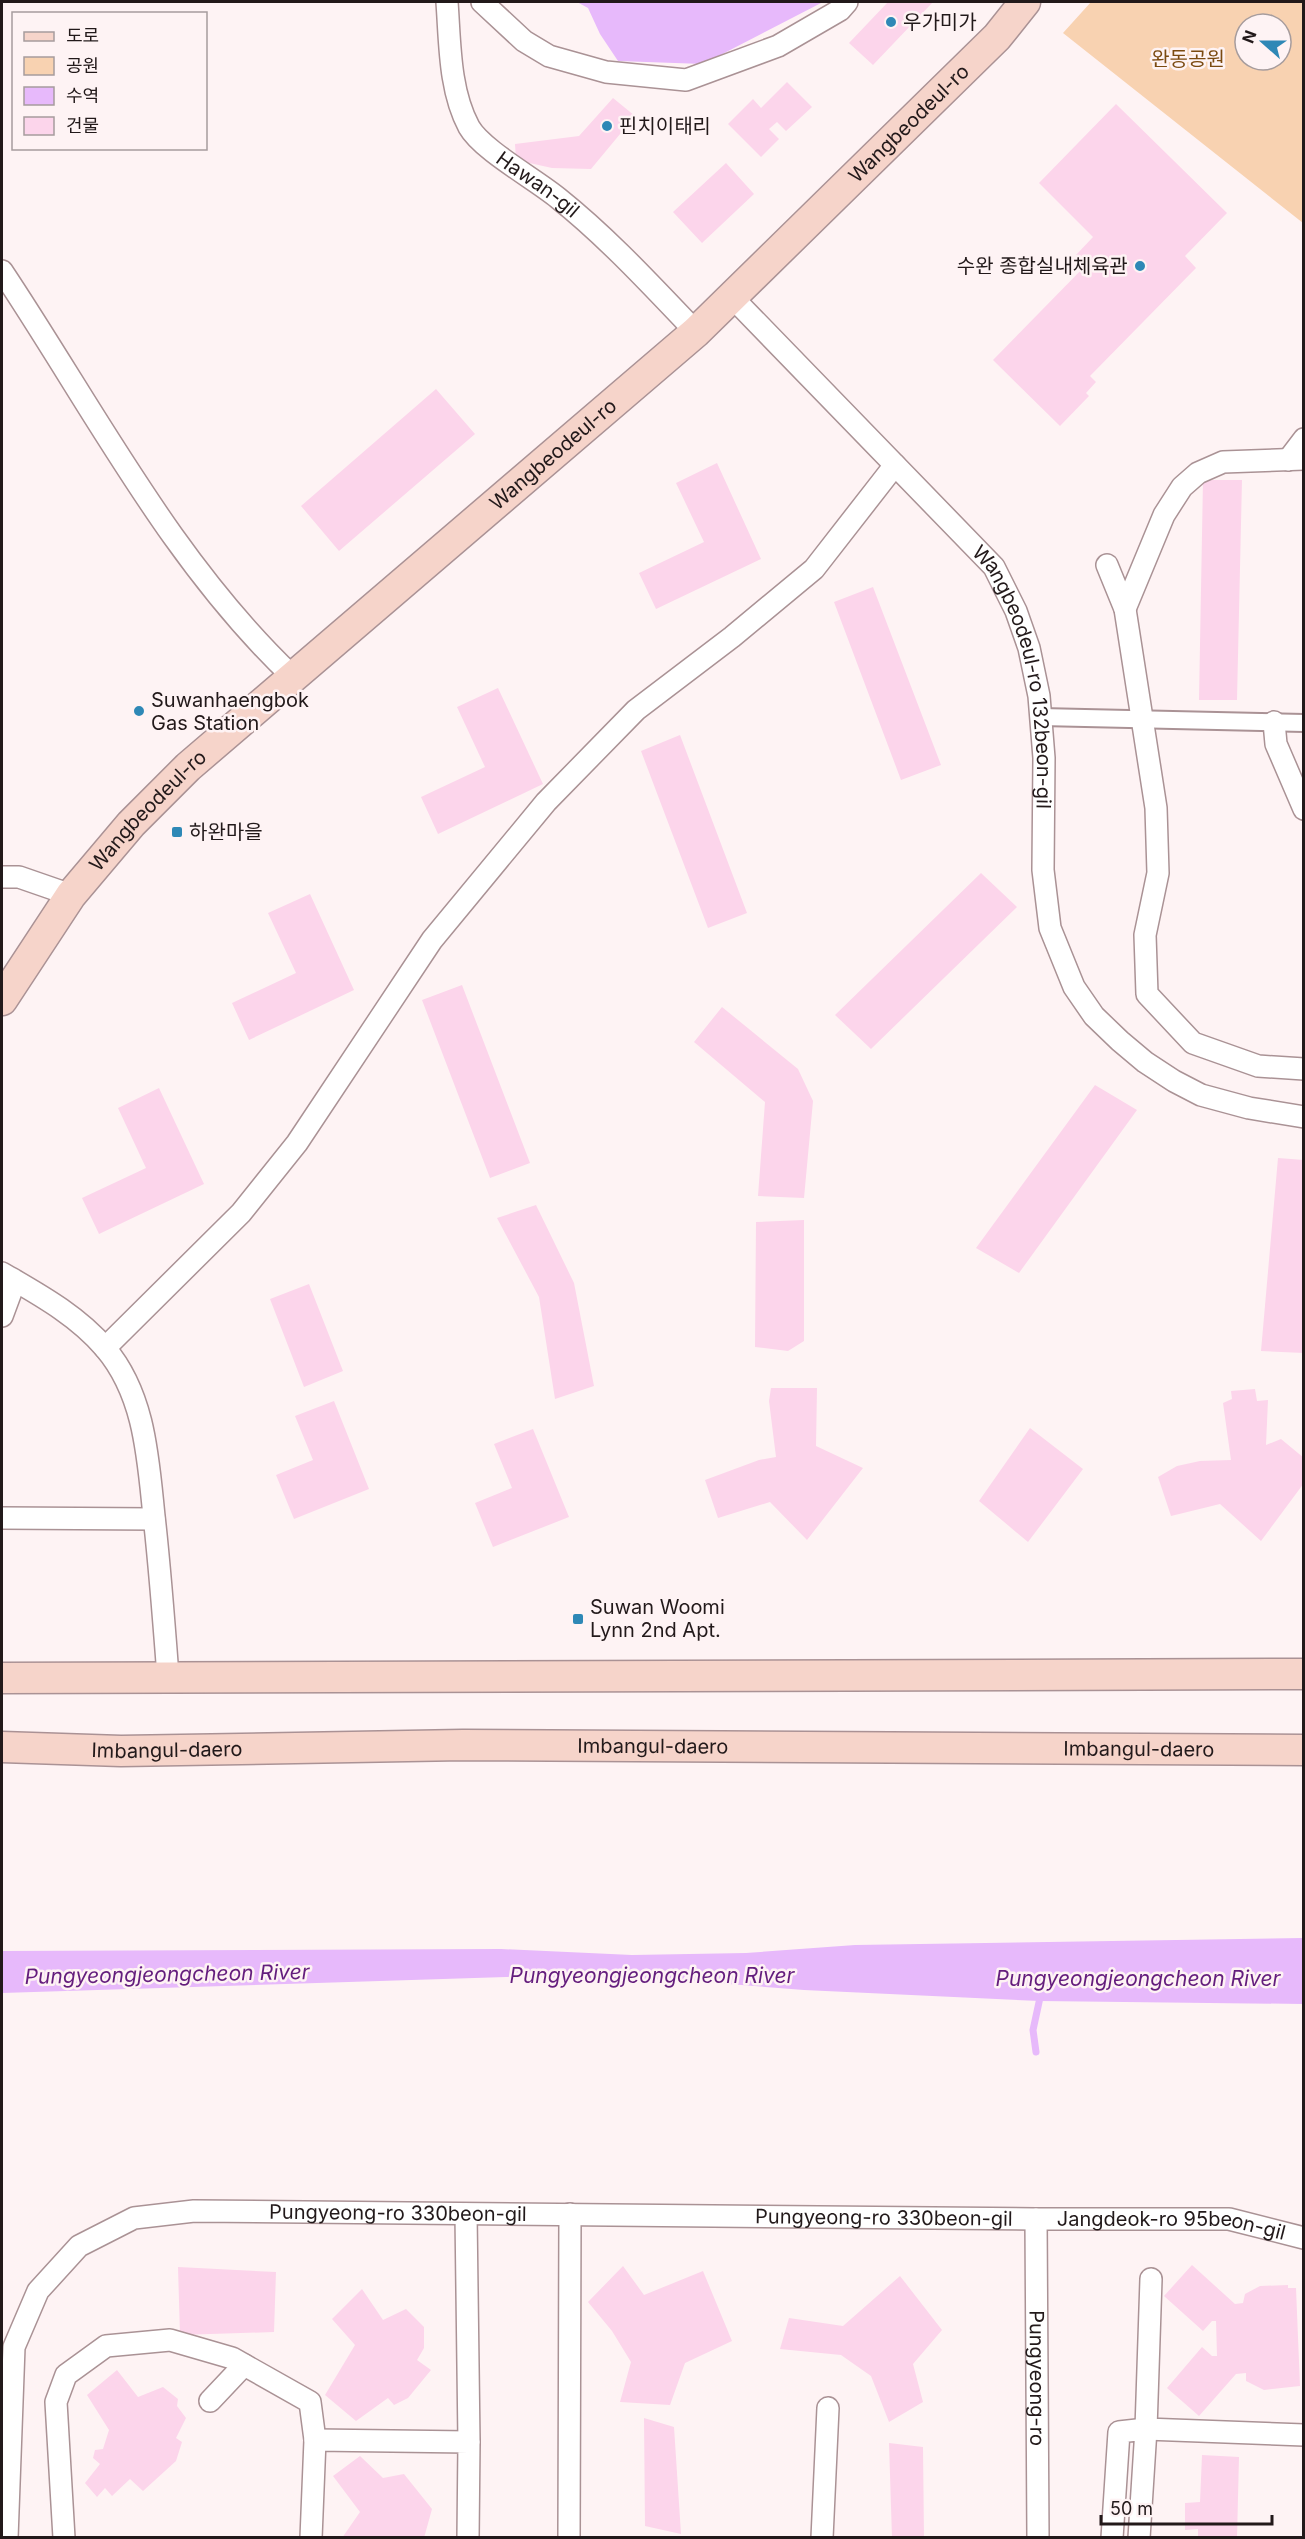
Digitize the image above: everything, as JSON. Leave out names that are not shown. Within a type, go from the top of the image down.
[{"type":"main road","name":"Wangbeodeul-ro","points":[[2,1000],[71,895],[130,824],[188,767],[696,332],[997,37],[1024,2]]},
{"type":"main road","points":[[2,1678],[1304,1674]]},
{"type":"main road","name":"Imbangul-daero","points":[[2,1747],[122,1751],[463,1745],[1304,1750]]},
{"type":"street","name":"Hawan-gil","points":[[447,2],[451,57],[461,107],[470,128],[482,143],[557,196],[618,249],[696,332]]},
{"type":"street","points":[[482,2],[524,41],[549,56],[606,72],[686,80],[778,46],[840,10],[847,2]]},
{"type":"street","points":[[2,271],[158,518],[260,646],[292,676]]},
{"type":"street","name":"Wangbeodeul-ro 132beon-gil","points":[[731,296],[994,567],[1016,611],[1029,648],[1039,696],[1044,758],[1043,870],[1050,927],[1074,987],[1094,1016],[1145,1062],[1201,1095],[1249,1108],[1304,1117]]},
{"type":"street","points":[[1125,609],[1164,515],[1182,487],[1198,473],[1222,462],[1296,460],[1304,440]]},
{"type":"street","points":[[105,1348],[241,1214],[297,1143],[432,940],[546,802],[636,710],[732,637],[814,569],[895,465]]},
{"type":"street","points":[[1107,565],[1125,609],[1156,808],[1158,873],[1145,935],[1147,994],[1193,1044],[1258,1066],[1304,1069]]},
{"type":"street","points":[[1041,717],[1304,723]]},
{"type":"street","points":[[1274,722],[1276,744],[1304,809]]},
{"type":"street","points":[[2,877],[19,877],[71,895]]},
{"type":"street","points":[[2,1316],[8,1277],[59,1307],[105,1348],[129,1386],[143,1426],[168,1676]]},
{"type":"street","points":[[2,1518],[154,1519]]},
{"type":"street","name":"Pungyeong-ro 330beon-gil","points":[[7,2538],[6,2395],[14,2347],[38,2291],[80,2246],[134,2218],[194,2211],[1036,2219]]},
{"type":"street","points":[[466,2214],[468,2538]]},
{"type":"street","points":[[569,2538],[570,2214]]},
{"type":"street","name":"Jangdeok-ro 95beon-gil","points":[[1036,2219],[1229,2219],[1304,2238]]},
{"type":"street","name":"Pungyeong-ro","points":[[1036,2219],[1038,2538]]},
{"type":"street","points":[[1139,2538],[1146,2429],[1151,2279]]},
{"type":"street","points":[[64,2538],[56,2402],[66,2375],[106,2346],[170,2340],[232,2358],[310,2402],[315,2440],[311,2538]]},
{"type":"street","points":[[210,2401],[244,2365]]},
{"type":"street","points":[[822,2538],[828,2408]]},
{"type":"street","points":[[1112,2538],[1119,2432],[1146,2429],[1304,2435]]},
{"type":"street","points":[[315,2440],[469,2442]]},
{"type":"green space","name":"완동공원","points":[[1091,2],[1303,2],[1303,223],[1063,33]]},
{"type":"water","points":[[577,2],[823,2],[703,64],[618,61],[600,34],[588,8]]},
{"type":"water","name":"Pungyeongjeongcheon River","points":[[1303,1938],[1303,2004],[1040,2001],[804,1990],[678,1980],[506,1977],[2,1993],[2,1951],[501,1949],[632,1955],[746,1953],[855,1945]]},
{"type":"building","name":"우가미가","points":[[888,2],[933,2],[873,65],[849,43]]},
{"type":"building","points":[[787,82],[812,107],[786,131],[777,122],[769,129],[779,139],[761,157],[728,124],[753,99],[761,108]]},
{"type":"building","name":"핀치이태리","points":[[613,98],[635,116],[591,169],[552,168],[516,160],[515,144],[579,136]]},
{"type":"building","name":"수완 종합실내체육관","points":[[1116,104],[1227,213],[1185,256],[1196,268],[1090,376],[1096,382],[1086,393],[1089,396],[1060,426],[993,360],[1086,265],[1076,255],[1093,237],[1039,183]]},
{"type":"building","points":[[726,163],[754,194],[702,243],[673,212]]},
{"type":"building","points":[[436,389],[475,434],[339,551],[301,506]]},
{"type":"building","points":[[717,463],[761,559],[656,609],[639,573],[704,542],[676,483]]},
{"type":"building","points":[[1203,480],[1242,480],[1237,700],[1199,700]]},
{"type":"building","points":[[873,587],[941,765],[901,780],[834,602]]},
{"type":"building","points":[[498,688],[543,784],[438,834],[421,797],[485,767],[457,707]]},
{"type":"building","points":[[680,735],[747,913],[708,928],[641,751]]},
{"type":"building","points":[[981,873],[1017,907],[871,1049],[835,1015]]},
{"type":"building","points":[[310,894],[354,990],[249,1040],[232,1003],[296,973],[268,913]]},
{"type":"building","points":[[462,985],[530,1163],[490,1178],[422,1000]]},
{"type":"building","points":[[722,1007],[798,1069],[813,1101],[804,1198],[758,1196],[765,1102],[694,1042]]},
{"type":"building","points":[[1095,1085],[1137,1110],[1019,1273],[976,1248]]},
{"type":"building","points":[[159,1088],[204,1184],[99,1234],[82,1198],[146,1168],[118,1108]]},
{"type":"building","points":[[1278,1158],[1304,1160],[1304,1353],[1261,1351]]},
{"type":"building","points":[[536,1205],[574,1283],[594,1386],[555,1399],[539,1297],[497,1218]]},
{"type":"building","points":[[804,1220],[804,1341],[788,1351],[755,1347],[756,1222]]},
{"type":"building","points":[[309,1284],[343,1371],[304,1387],[270,1299]]},
{"type":"building","points":[[771,1388],[817,1388],[816,1446],[863,1468],[807,1540],[770,1502],[718,1518],[705,1480],[759,1460],[776,1457],[769,1401]]},
{"type":"building","points":[[1255,1389],[1257,1401],[1268,1400],[1266,1445],[1281,1439],[1304,1458],[1304,1483],[1261,1541],[1220,1504],[1171,1516],[1158,1477],[1177,1466],[1200,1461],[1231,1460],[1223,1403],[1232,1399],[1231,1391]]},
{"type":"building","points":[[334,1401],[369,1489],[294,1519],[276,1475],[313,1460],[295,1416]]},
{"type":"building","points":[[1030,1428],[1083,1469],[1028,1542],[979,1501]]},
{"type":"building","points":[[533,1429],[569,1517],[493,1547],[475,1503],[512,1488],[494,1444]]},
{"type":"building","points":[[1192,2265],[1235,2304],[1243,2303],[1245,2294],[1260,2286],[1288,2285],[1288,2288],[1296,2288],[1300,2386],[1264,2390],[1246,2381],[1246,2373],[1236,2374],[1199,2416],[1167,2388],[1202,2347],[1212,2356],[1217,2356],[1216,2321],[1212,2321],[1203,2331],[1164,2296]]},
{"type":"building","points":[[623,2266],[644,2295],[703,2271],[732,2341],[685,2363],[670,2405],[620,2402],[631,2362],[612,2331],[588,2302]]},
{"type":"building","points":[[178,2267],[276,2272],[274,2332],[180,2335]]},
{"type":"building","points":[[900,2276],[942,2330],[913,2364],[923,2402],[889,2422],[871,2376],[841,2355],[780,2349],[789,2318],[843,2326]]},
{"type":"building","points":[[362,2289],[383,2320],[406,2309],[424,2327],[424,2348],[417,2360],[431,2370],[408,2398],[394,2405],[388,2398],[356,2421],[325,2395],[355,2345],[332,2319]]},
{"type":"building","points":[[117,2370],[138,2397],[163,2387],[178,2399],[177,2406],[186,2418],[176,2438],[182,2442],[176,2461],[143,2491],[130,2479],[112,2496],[105,2488],[97,2497],[85,2483],[100,2464],[93,2458],[95,2450],[103,2449],[109,2430],[87,2395]]},
{"type":"building","points":[[644,2418],[674,2427],[681,2534],[645,2526]]},
{"type":"building","points":[[889,2443],[923,2447],[924,2538],[892,2538]]},
{"type":"building","points":[[1202,2455],[1239,2457],[1237,2538],[1198,2538],[1198,2529],[1185,2530],[1185,2503],[1200,2502]]},
{"type":"building","points":[[360,2456],[383,2478],[404,2474],[432,2509],[424,2538],[342,2538],[360,2512],[333,2476]]},
{"type":"waterway","name":"Pungyeongjeongcheon River","points":[[1036,2052],[1033,2030],[1041,1993]]},
{"type":"place","name":"우가미가","points":[[891,22]]},
{"type":"place","name":"핀치이태리","points":[[607,126]]},
{"type":"place","name":"수완 종합실내체육관","points":[[1140,266]]},
{"type":"place","name":"Suwanhaengbok Gas Station","points":[[139,711]]},
{"type":"place","name":"하완마을","points":[[177,832]]},
{"type":"place","name":"Suwan Woomi Lynn 2nd Apt.","points":[[578,1619]]}]
